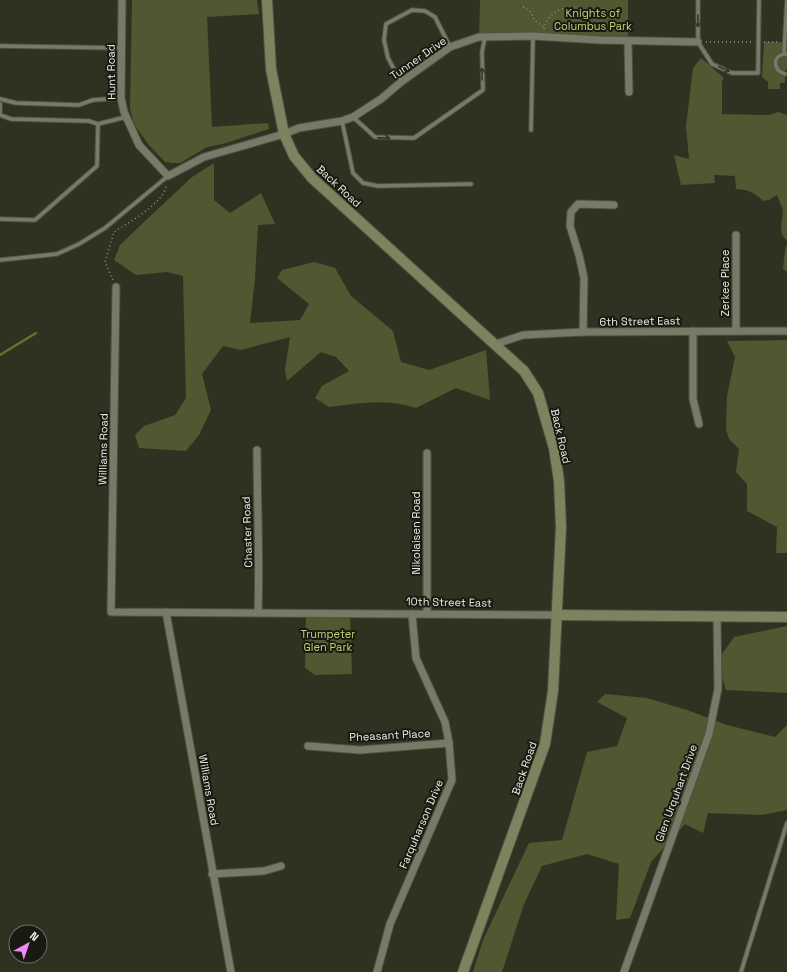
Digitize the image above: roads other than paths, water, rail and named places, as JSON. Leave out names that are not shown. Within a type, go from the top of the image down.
[{"type":"street","name":"Hunt Road","points":[[122,0],[121,98],[126,117],[139,145],[168,176]]},
{"type":"street","name":"Back Road","points":[[268,2],[271,69],[284,134],[294,156],[312,178],[524,371],[538,393],[554,448],[559,481],[561,528],[553,691],[545,744],[463,972]]},
{"type":"street","name":"Tunner Drive","points":[[168,176],[204,157],[284,134],[299,128],[354,117],[381,99],[401,82],[450,47],[479,37],[533,36],[628,41],[698,42]]},
{"type":"street","points":[[628,41],[629,92]]},
{"type":"street","points":[[583,332],[584,278],[579,254],[570,226],[571,212],[578,204],[614,205]]},
{"type":"street","name":"Zerkee Place","points":[[736,235],[736,331]]},
{"type":"street","name":"Williams Road","points":[[111,612],[116,287]]},
{"type":"street","points":[[692,331],[693,399],[699,424]]},
{"type":"street","name":"6th Street East","points":[[496,344],[523,335],[583,332],[787,331]]},
{"type":"street","name":"Chaster Road","points":[[257,450],[257,547],[259,566],[258,612]]},
{"type":"street","name":"Nikolaisen Road","points":[[427,453],[427,614]]},
{"type":"street","name":"10th Street East","points":[[111,612],[787,617]]},
{"type":"street","name":"Williams Road","points":[[166,612],[212,874],[231,972]]},
{"type":"street","name":"Farquharson Drive","points":[[377,972],[390,924],[452,780],[449,743],[445,722],[416,658],[412,614]]},
{"type":"street","name":"Glen Urquhart Drive","points":[[624,972],[708,734],[718,689],[717,616]]},
{"type":"street","name":"Pheasant Place","points":[[308,746],[360,750],[449,743]]},
{"type":"street","points":[[212,874],[264,871],[281,866]]},
{"type":"lane","points":[[698,0],[698,42],[712,64],[732,73],[758,73],[759,0]]},
{"type":"lane","points":[[785,74],[779,72],[775,66],[778,56],[786,54],[785,42],[787,0]]},
{"type":"lane","points":[[401,82],[388,58],[384,40],[386,24],[412,10],[425,11],[435,17],[450,47]]},
{"type":"lane","points":[[530,130],[533,36]]},
{"type":"lane","points":[[354,117],[375,137],[414,138],[482,90],[482,52],[485,37]]},
{"type":"lane","points":[[0,46],[122,48]]},
{"type":"lane","points":[[0,98],[16,103],[79,105],[93,100],[121,98]]},
{"type":"lane","points":[[0,104],[0,115],[11,119],[89,121],[98,124],[126,117]]},
{"type":"lane","points":[[342,120],[353,173],[364,183],[378,186],[471,184]]},
{"type":"lane","points":[[0,219],[35,220],[97,166],[98,124]]},
{"type":"lane","points":[[0,260],[57,254],[79,244],[106,228],[168,176]]},
{"type":"lane","points":[[741,972],[787,823]]},
{"type":"waterway","points":[[0,355],[36,333]]},
{"type":"park label","name":"Knights of Columbus Park","points":[[593,19]]},
{"type":"park label","name":"Trumpeter Glen Park","points":[[328,640]]}]
